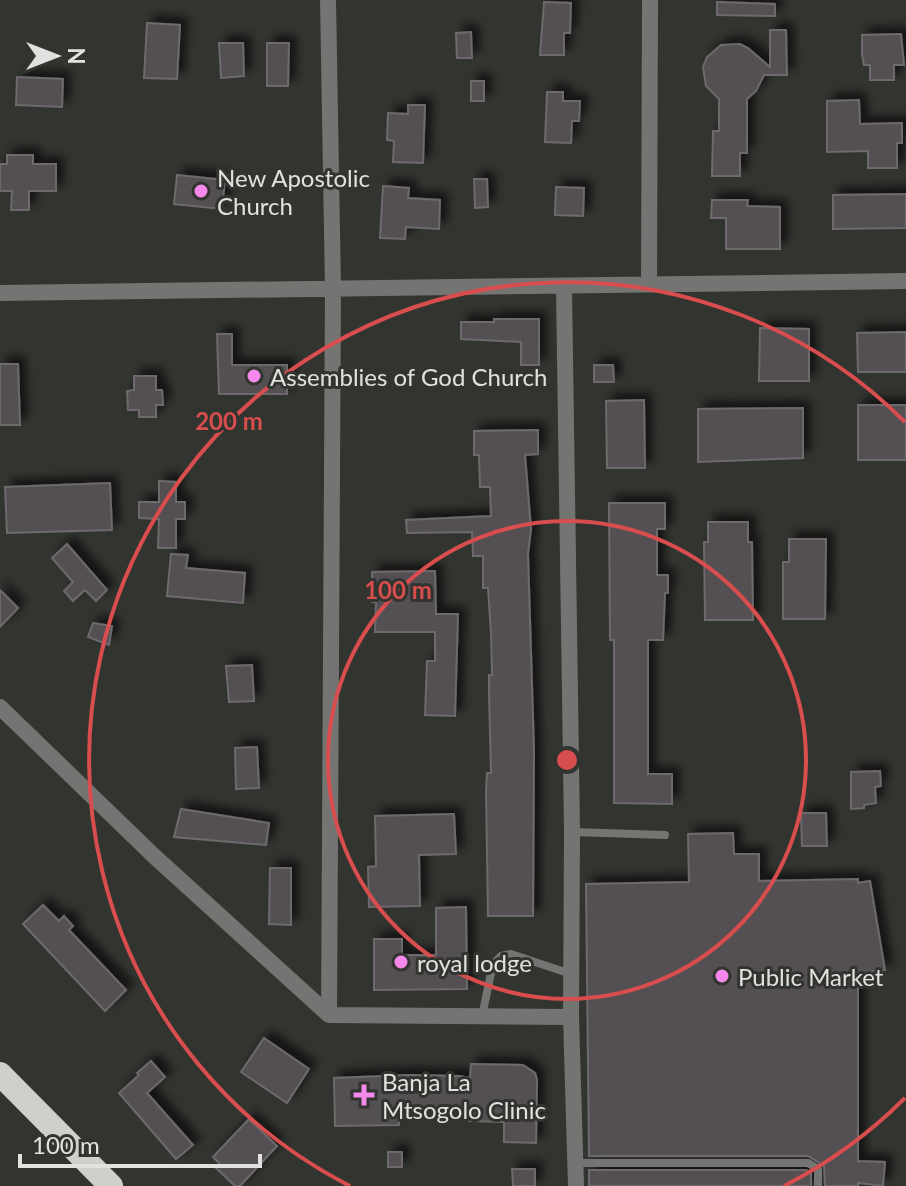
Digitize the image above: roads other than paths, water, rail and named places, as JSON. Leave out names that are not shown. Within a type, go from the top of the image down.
[{"type":"highway","points":[[0,1074],[111,1186]]},
{"type":"street","points":[[328,0],[333,289],[329,1015]]},
{"type":"street","points":[[649,284],[650,0]]},
{"type":"street","points":[[0,293],[906,281]]},
{"type":"street","points":[[564,287],[572,832],[571,1017],[576,1186]]},
{"type":"street","points":[[0,707],[154,856],[329,1015],[571,1017]]},
{"type":"lane","points":[[572,832],[665,835]]},
{"type":"lane","points":[[482,1016],[493,964],[501,956],[511,954],[572,974]]},
{"type":"lane","points":[[576,1163],[808,1163],[818,1169],[818,1186]]},
{"type":"place","name":"New Apostolic Church","points":[[201,191]]},
{"type":"place","name":"Assemblies of God Church","points":[[254,376]]},
{"type":"place","name":"royal lodge","points":[[401,962]]},
{"type":"place","name":"Public Market","points":[[722,976]]},
{"type":"place","name":"Banja La Mtsogolo Clinic","points":[[364,1095]]}]
